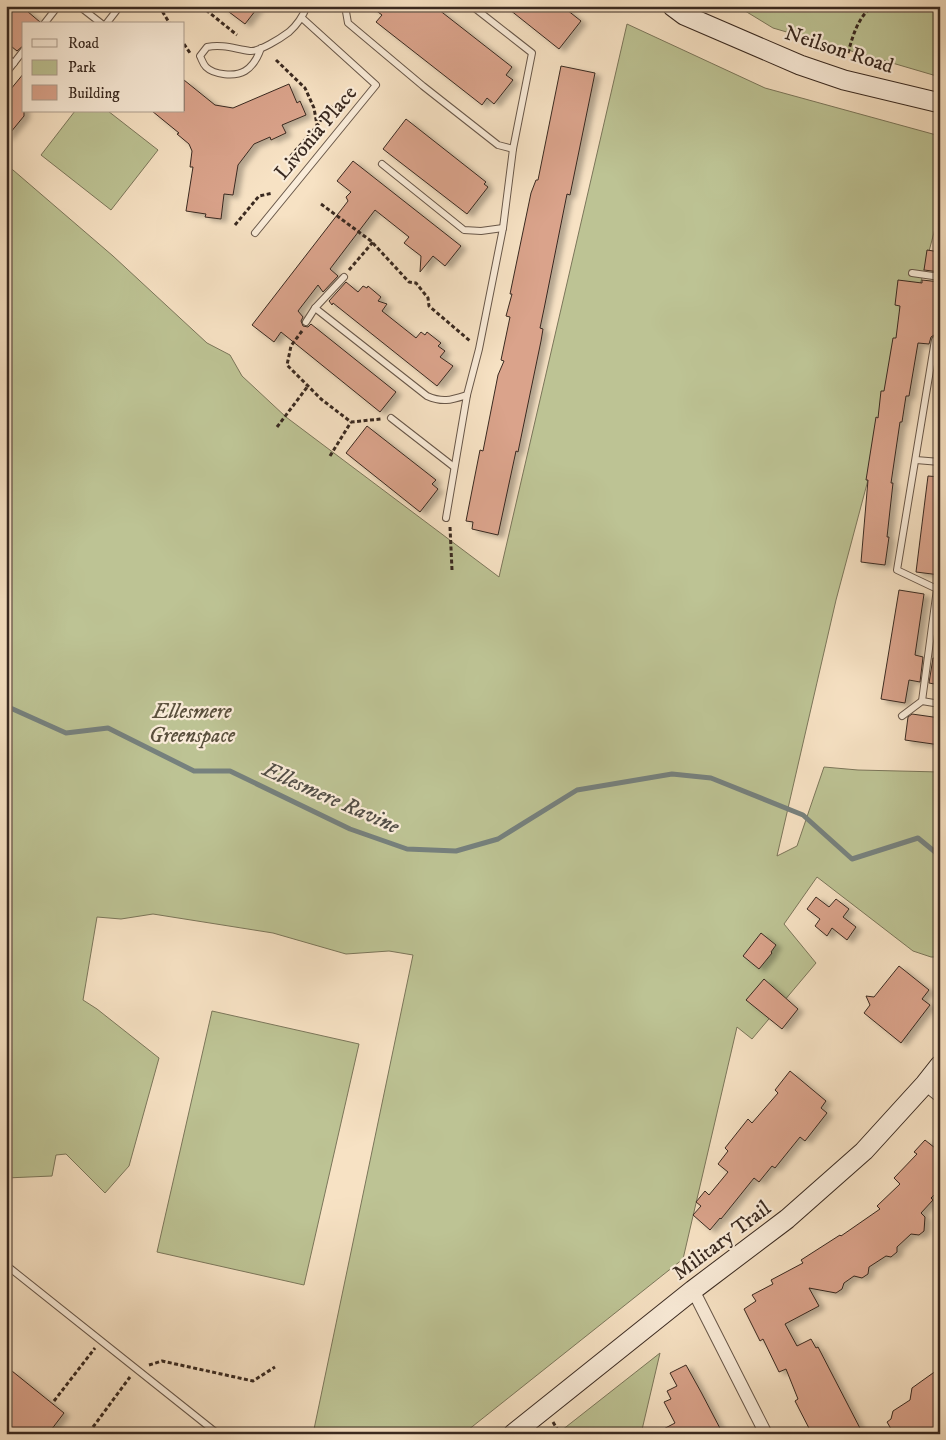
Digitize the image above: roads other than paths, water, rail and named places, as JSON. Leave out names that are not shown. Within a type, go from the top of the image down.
[{"type":"street","name":"Neilson Road","points":[[672,6],[684,14],[800,65],[844,80],[940,104]]},
{"type":"street","name":"Military Trail","points":[[513,1434],[693,1290],[787,1219],[857,1158],[940,1065]]},
{"type":"street","points":[[925,1084],[940,1096]]},
{"type":"street","points":[[693,1290],[766,1434]]},
{"type":"lane","points":[[46,22],[58,6]]},
{"type":"lane","points":[[79,6],[99,22]]},
{"type":"lane","points":[[108,22],[120,6]]},
{"type":"lane","points":[[261,48],[253,64],[244,72],[232,75],[212,71],[207,68],[200,56],[207,47],[218,45],[252,51],[261,48],[289,32],[302,18],[307,6]]},
{"type":"lane","points":[[345,6],[348,24],[498,145],[513,150]]},
{"type":"lane","points":[[446,518],[467,395],[479,349],[503,228],[513,150],[532,53],[472,6]]},
{"type":"lane","name":"Livonia Place","points":[[255,233],[376,85],[302,18]]},
{"type":"lane","points":[[6,73],[22,53]]},
{"type":"lane","points":[[6,58],[14,63]]},
{"type":"lane","points":[[382,164],[464,230],[481,231],[503,228]]},
{"type":"lane","points":[[912,273],[940,277]]},
{"type":"lane","points":[[306,322],[344,277]]},
{"type":"lane","points":[[316,308],[427,396],[438,401],[467,395]]},
{"type":"lane","points":[[902,716],[922,701],[936,589],[898,570],[935,340]]},
{"type":"lane","points":[[391,418],[454,467]]},
{"type":"lane","points":[[916,460],[940,462]]},
{"type":"lane","points":[[922,701],[940,704]]},
{"type":"lane","points":[[6,1265],[218,1434]]},
{"type":"waterway","name":"Ellesmere Ravine","points":[[6,706],[66,733],[108,728],[194,771],[230,771],[350,829],[407,849],[456,851],[498,839],[577,790],[672,774],[711,778],[803,815],[852,859],[918,838],[940,856]]},
{"type":"park label","name":"Ellesmere Greenspace","points":[[192,724]]}]
